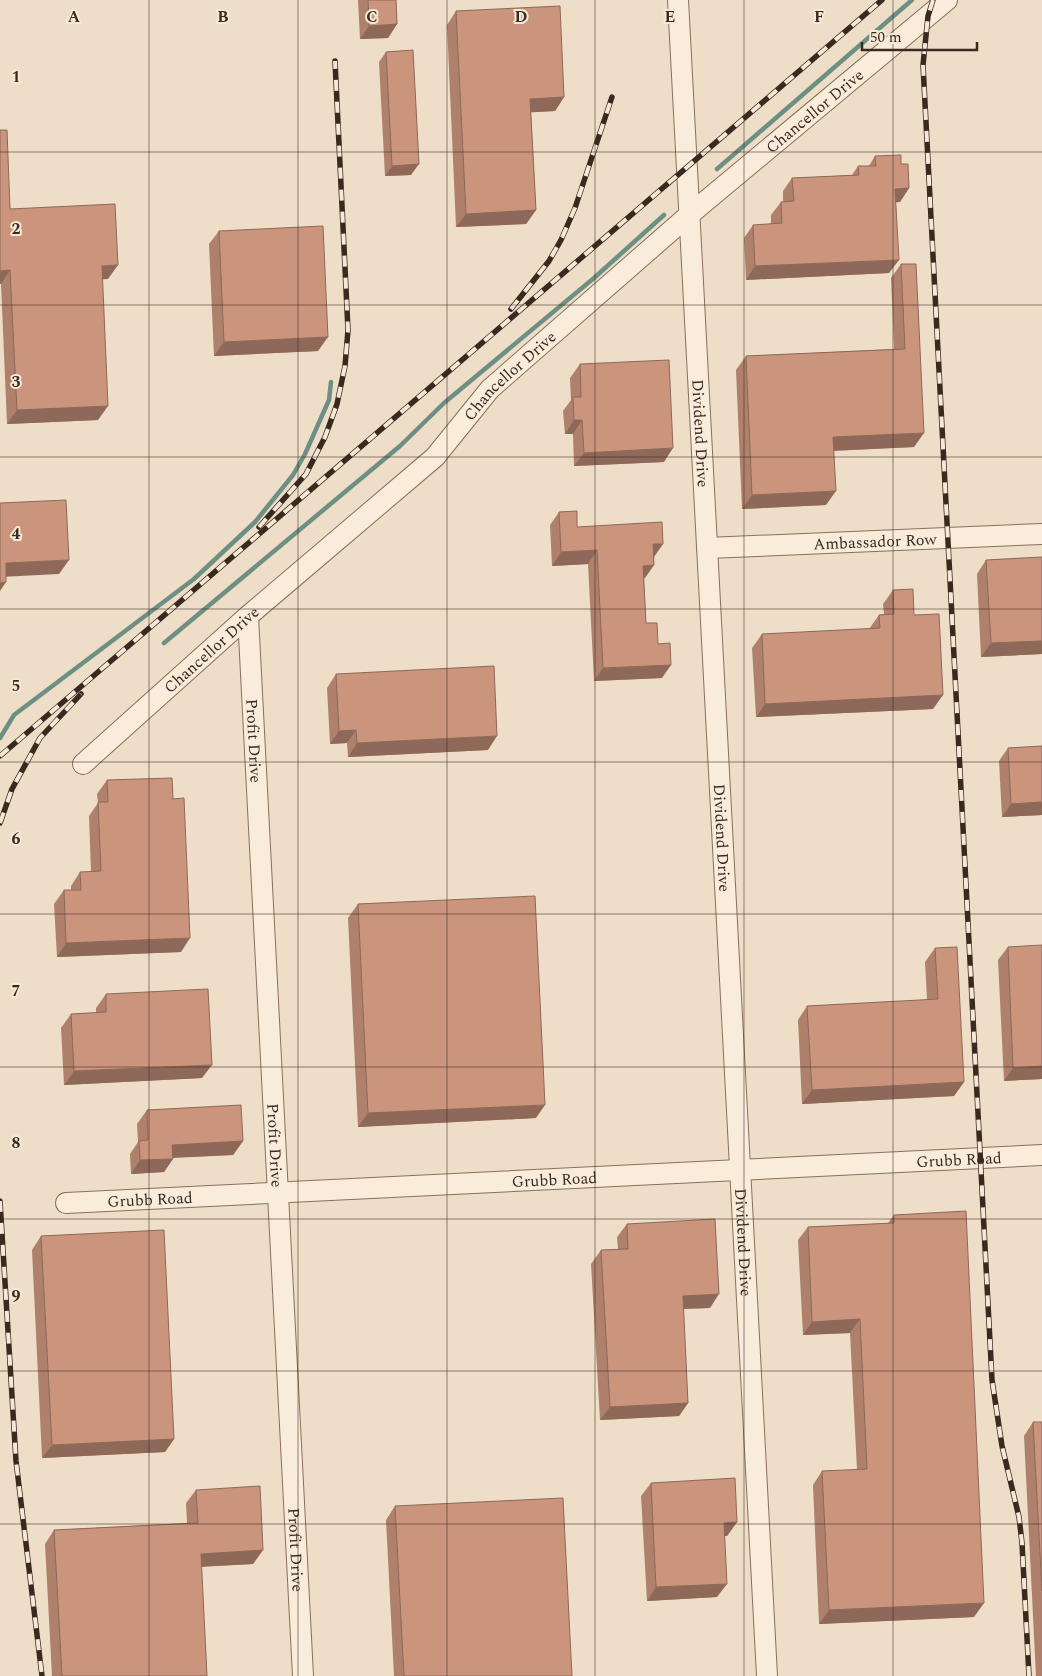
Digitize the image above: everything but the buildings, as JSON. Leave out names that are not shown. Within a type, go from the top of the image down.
[{"type":"street","name":"Dividend Drive","points":[[678,0],[767,1676]]},
{"type":"street","name":"Chancellor Drive","points":[[83,764],[248,616],[435,457],[490,390],[689,215],[947,0]]},
{"type":"street","name":"Ambassador Row","points":[[707,548],[1042,534]]},
{"type":"street","name":"Profit Drive","points":[[248,616],[302,1676]]},
{"type":"street","name":"Grubb Road","points":[[66,1203],[1042,1155]]},
{"type":"waterway","points":[[717,169],[912,0]]},
{"type":"waterway","points":[[164,643],[400,446],[444,403],[594,278],[664,215]]},
{"type":"waterway","points":[[0,738],[14,715],[194,579],[255,522],[293,475],[305,454],[329,400],[331,382]]},
{"type":"railway","points":[[0,756],[882,0]]},
{"type":"railway","points":[[933,0],[928,16],[923,65],[992,1380],[1002,1446],[1019,1517],[1029,1676]]},
{"type":"railway","points":[[259,527],[306,474],[325,437],[337,404],[345,366],[348,330],[335,61]]},
{"type":"railway","points":[[511,309],[549,261],[561,240],[575,208],[612,97]]},
{"type":"railway","points":[[0,823],[12,789],[40,738],[81,694]]},
{"type":"railway","points":[[0,1201],[16,1461],[42,1676]]}]
